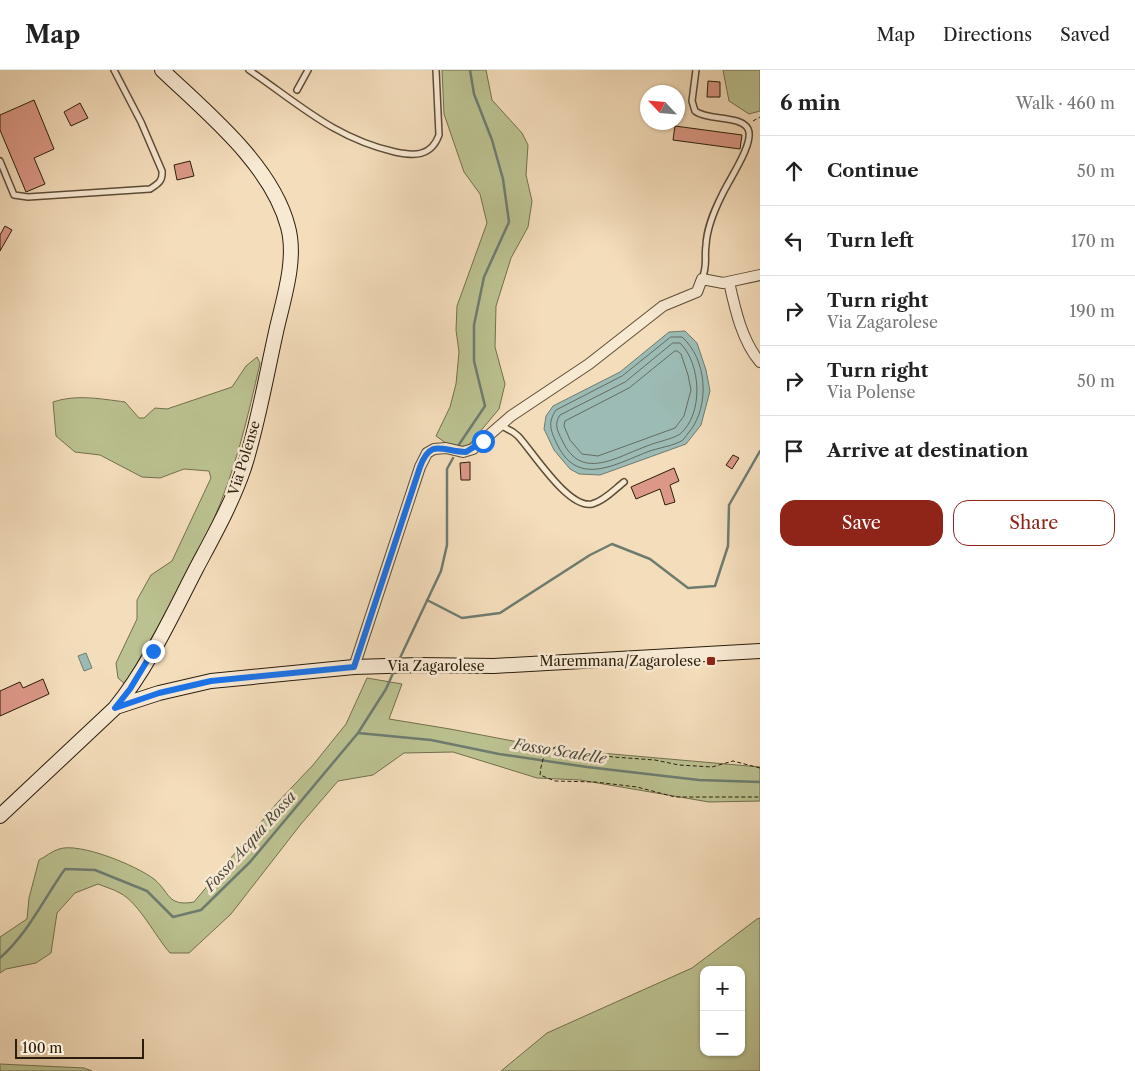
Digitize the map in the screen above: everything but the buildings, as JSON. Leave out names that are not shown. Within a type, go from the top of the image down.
[{"type":"main road","name":"Via Polense","points":[[0,816],[115,708],[132,685],[166,628],[221,522],[239,482],[252,438],[286,287],[290,261],[290,234],[276,197],[262,174],[221,127],[162,70]]},
{"type":"main road","name":"Via Zagarolese","points":[[115,708],[159,693],[211,681],[354,667],[419,665],[494,666],[760,651]]},
{"type":"street","points":[[354,667],[425,456],[434,448],[446,448],[463,452],[470,451],[500,425],[589,364],[664,306],[697,292],[702,279],[723,283],[760,275]]},
{"type":"street","points":[[729,282],[751,352],[760,362]]},
{"type":"lane","points":[[0,161],[14,195],[28,197],[150,189],[159,183],[163,177],[162,171],[141,122],[114,70]]},
{"type":"lane","points":[[250,70],[292,102],[343,134],[376,147],[415,155],[422,154],[428,150],[439,135],[436,70]]},
{"type":"lane","points":[[297,90],[308,70]]},
{"type":"lane","points":[[696,70],[692,101],[695,111],[706,116],[730,120],[746,126],[749,133],[748,144],[710,222],[706,246],[706,268],[702,279]]},
{"type":"lane","points":[[500,425],[518,436],[550,476],[574,500],[581,504],[596,502],[624,482]]},
{"type":"path","points":[[746,126],[760,117]]},
{"type":"path","points":[[760,768],[733,761],[712,767],[679,765],[655,760],[579,753],[560,745],[546,752],[540,775],[555,781],[595,782],[637,787],[675,798],[760,797]]},
{"type":"green space","points":[[442,70],[486,70],[492,100],[522,133],[528,145],[526,175],[532,201],[528,227],[511,258],[496,306],[495,347],[505,384],[499,409],[468,446],[461,449],[450,446],[436,436],[450,407],[456,384],[459,352],[456,330],[457,306],[487,223],[480,194],[464,172],[444,114]]},
{"type":"green space","points":[[723,70],[760,70],[760,111],[749,114],[729,101]]},
{"type":"green space","points":[[257,357],[260,363],[246,424],[220,504],[181,585],[125,684],[118,678],[116,663],[137,619],[137,600],[151,575],[172,561],[211,478],[209,471],[184,469],[160,478],[142,477],[100,455],[75,452],[56,436],[53,402],[80,398],[125,402],[139,418],[144,418],[155,408],[167,409],[232,387],[246,366]]},
{"type":"green space","points":[[367,678],[402,684],[389,719],[555,749],[760,767],[760,801],[709,802],[580,780],[537,778],[453,752],[404,753],[373,775],[338,781],[301,824],[231,914],[189,953],[170,953],[134,904],[117,892],[98,884],[75,893],[57,913],[51,953],[36,963],[6,969],[0,973],[0,937],[27,919],[29,898],[39,860],[56,850],[80,849],[108,856],[154,879],[174,900],[185,903],[194,902],[277,803],[313,765],[346,724]]},
{"type":"green space","points":[[760,918],[760,1071],[501,1071],[547,1033],[692,968]]},
{"type":"green space","points":[[0,1064],[84,1068],[92,1071],[0,1071]]},
{"type":"water","points":[[685,331],[697,343],[706,370],[710,391],[701,425],[686,444],[600,475],[579,474],[570,469],[554,450],[544,429],[546,416],[553,406],[620,372],[669,332]]},
{"type":"water","points":[[86,653],[92,668],[84,671],[78,656]]},
{"type":"waterway","name":"Fosso Acqua Rossa","points":[[458,446],[485,406],[474,361],[474,325],[484,277],[509,222],[503,179],[492,140],[474,94],[470,70]]},
{"type":"waterway","points":[[427,600],[462,618],[500,613],[590,555],[612,544],[650,559],[688,588],[715,586],[728,546],[729,505],[760,451]]},
{"type":"waterway","name":"Fosso Acqua Rossa","points":[[399,660],[441,571],[447,545],[447,469],[453,458]]},
{"type":"waterway","name":"Fosso Acqua Rossa","points":[[0,958],[28,927],[65,869],[95,870],[147,891],[173,917],[201,910],[250,862],[358,733],[386,689],[394,671]]},
{"type":"waterway","name":"Fosso Scalelle","points":[[358,733],[431,740],[499,754],[587,767],[699,780],[760,782]]},
{"type":"place","name":"Maremmana/Zagarolese","points":[[711,661]]},
{"type":"route","points":[[153,651],[130,689],[115,708],[187,685],[234,678],[354,667],[422,461],[427,453],[434,448],[466,452],[483,441]]}]
